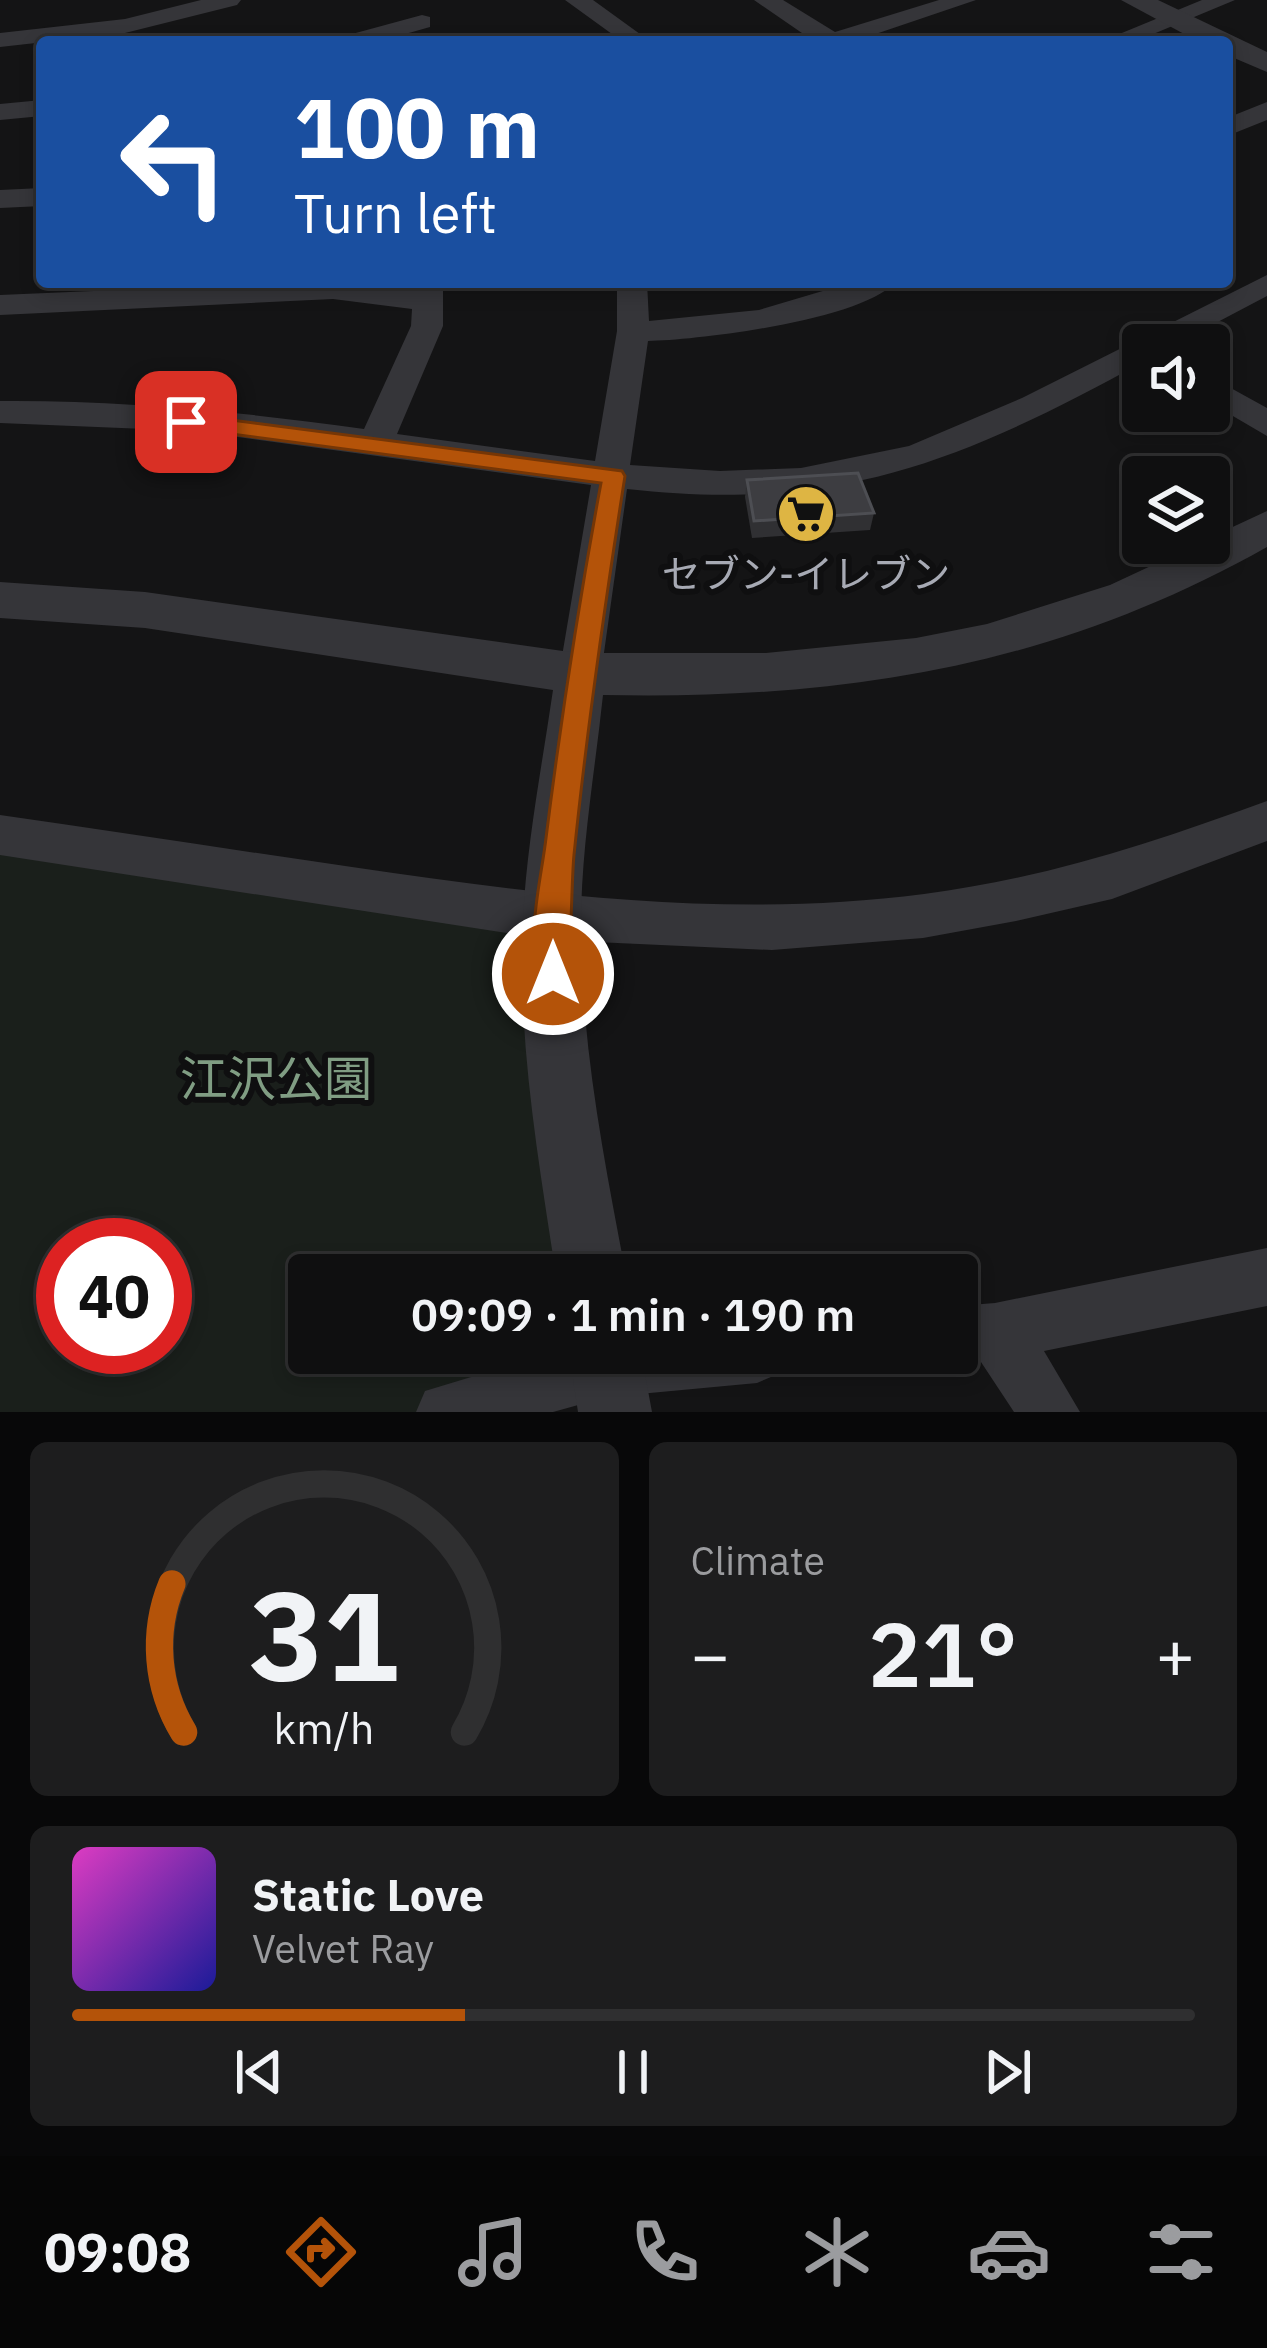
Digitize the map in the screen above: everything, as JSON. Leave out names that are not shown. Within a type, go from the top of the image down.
[{"type":"street","points":[[0,40],[125,26],[229,0]]},
{"type":"street","points":[[394,0],[440,36]]},
{"type":"street","points":[[578,0],[630,36]]},
{"type":"street","points":[[766,0],[821,36]]},
{"type":"street","points":[[845,36],[961,0]]},
{"type":"street","points":[[1135,0],[1210,36]]},
{"type":"street","points":[[1128,36],[1223,0]]},
{"type":"street","points":[[372,36],[422,22]]},
{"type":"street","points":[[1233,47],[1267,63]]},
{"type":"street","points":[[0,112],[36,109]]},
{"type":"street","points":[[1233,125],[1267,110]]},
{"type":"street","points":[[0,200],[36,197]]},
{"type":"street","points":[[1190,324],[1267,284]]},
{"type":"street","points":[[587,1254],[558,1081],[552,918],[580,674],[633,332],[632,288]]},
{"type":"street","points":[[633,332],[734,324],[853,288]]},
{"type":"street","points":[[0,305],[313,290],[428,292],[428,326],[375,444]]},
{"type":"street","points":[[3,418],[232,425],[614,476],[716,485],[780,482],[901,461],[1008,421],[1122,360]]},
{"type":"street","points":[[1230,400],[1267,424]]},
{"type":"street","points":[[0,600],[203,619],[580,674],[780,675],[947,655],[1116,605],[1192,571],[1267,526]]},
{"type":"street","points":[[0,835],[552,918],[772,928],[923,916],[1112,878],[1267,821]]},
{"type":"street","points":[[978,1333],[1267,1277]]},
{"type":"street","points":[[978,1335],[1050,1412]]},
{"type":"street","points":[[446,1412],[609,1377]]},
{"type":"green space","name":"江沢公園","points":[[0,838],[552,918],[593,1254],[288,1254],[288,1374],[548,1374],[446,1412],[0,1412]]},
{"type":"building","points":[[858,473],[874,513],[754,521],[747,480]]},
{"type":"place","name":"セブン-イレブン","points":[[806,514]]},
{"type":"route","points":[[186,422],[614,476],[580,674],[552,918],[553,974]]}]
